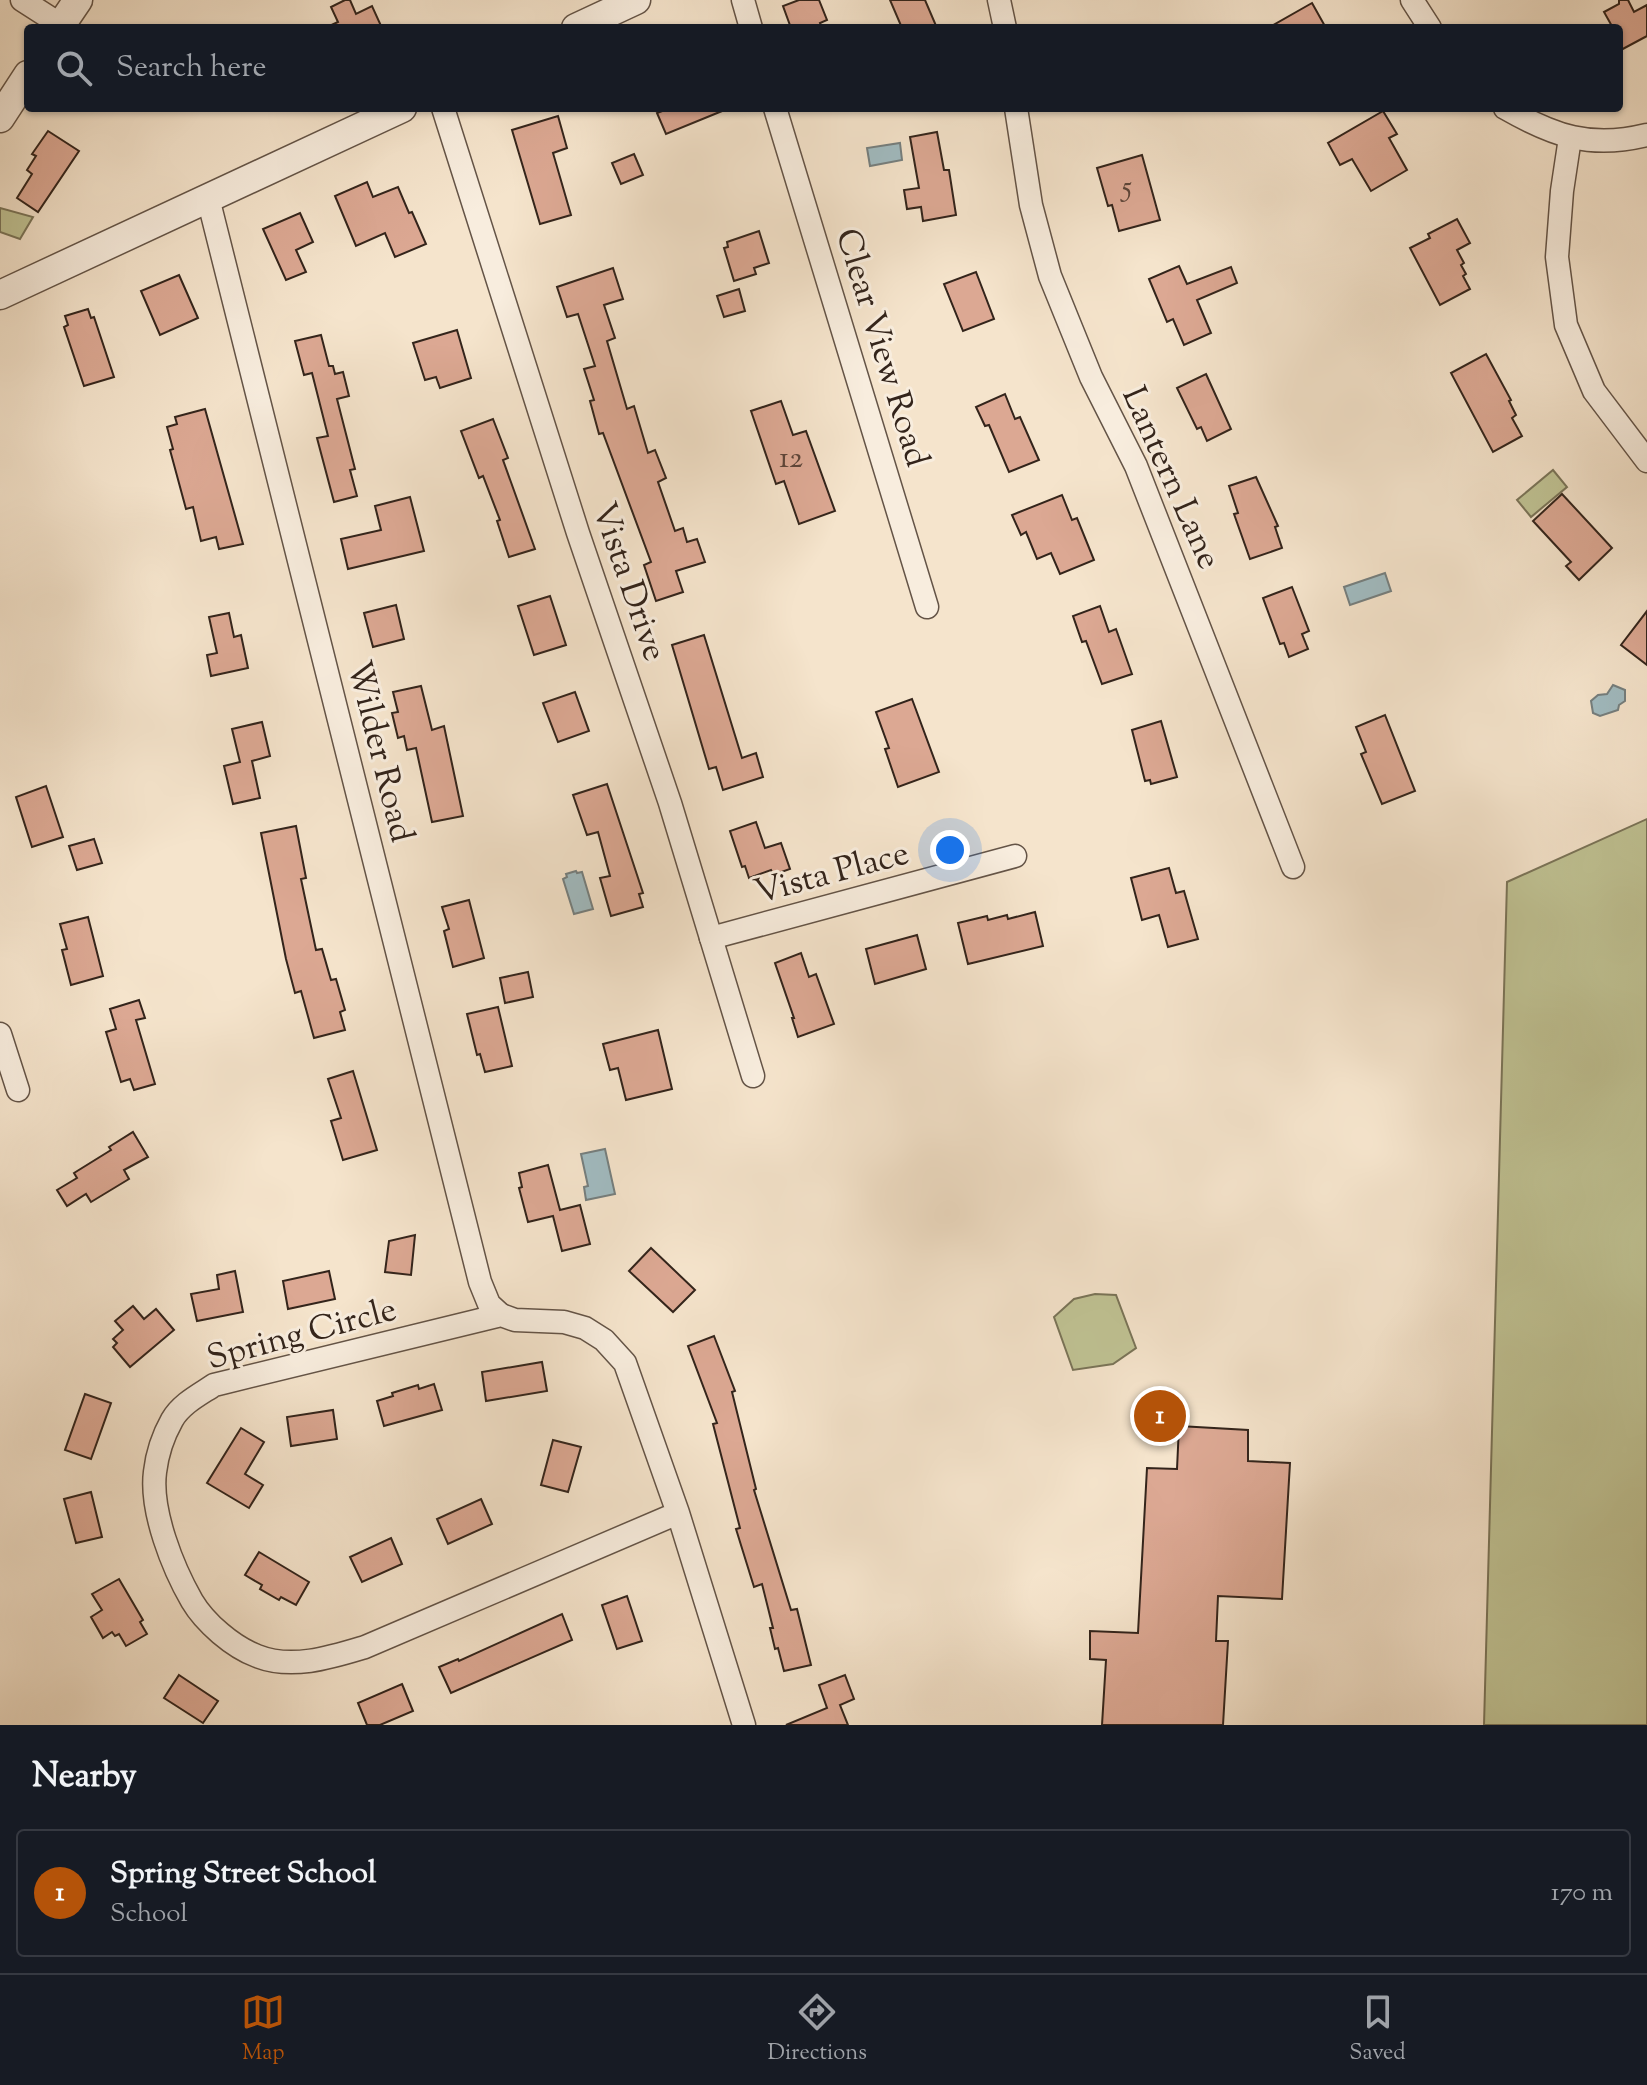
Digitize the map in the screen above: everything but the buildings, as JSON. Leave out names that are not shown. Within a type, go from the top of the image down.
[{"type":"street","points":[[22,0],[57,24]]},
{"type":"street","points":[[61,24],[78,0]]},
{"type":"street","points":[[585,24],[636,0]]},
{"type":"street","points":[[743,0],[750,24]]},
{"type":"street","points":[[999,0],[1004,24]]},
{"type":"street","points":[[1412,0],[1427,24]]},
{"type":"street","points":[[0,118],[24,81]]},
{"type":"street","points":[[0,295],[393,112]]},
{"type":"street","name":"Vista Drive","points":[[444,112],[580,540],[670,803],[753,1076]]},
{"type":"street","name":"Clear View Road","points":[[776,112],[927,607]]},
{"type":"street","name":"Lantern Lane","points":[[1017,112],[1031,205],[1050,276],[1091,377],[1141,478],[1293,867]]},
{"type":"street","points":[[1512,112],[1541,129],[1570,138],[1624,141],[1647,135]]},
{"type":"street","points":[[1570,138],[1557,257],[1566,325],[1594,391],[1647,461]]},
{"type":"street","name":"Wilder Road","points":[[208,198],[480,1282],[489,1304],[501,1315]]},
{"type":"street","name":"Vista Place","points":[[711,938],[1015,856]]},
{"type":"street","points":[[0,1034],[18,1090]]},
{"type":"street","name":"Spring Circle","points":[[501,1315],[515,1320],[564,1322],[585,1328],[604,1340],[625,1363],[678,1513],[370,1645],[325,1659],[289,1662],[257,1656],[229,1639],[202,1615],[192,1601],[165,1540],[155,1500],[155,1474],[160,1447],[173,1418],[184,1405],[214,1385],[501,1315]]},
{"type":"street","points":[[678,1513],[744,1725]]},
{"type":"green space","points":[[0,208],[33,217],[20,239],[0,232]]},
{"type":"green space","points":[[1553,470],[1567,487],[1531,517],[1517,500]]},
{"type":"green space","points":[[1647,819],[1647,1725],[1484,1725],[1507,882]]},
{"type":"green space","points":[[1095,1294],[1116,1295],[1136,1348],[1113,1364],[1073,1370],[1054,1317],[1074,1299]]},
{"type":"water","points":[[900,143],[902,160],[870,166],[867,148]]},
{"type":"water","points":[[1385,573],[1391,591],[1350,605],[1344,587]]},
{"type":"water","points":[[1613,685],[1625,690],[1625,701],[1618,710],[1600,716],[1593,713],[1591,701],[1598,695],[1607,694]]},
{"type":"water","points":[[582,872],[593,909],[574,914],[563,879],[567,877],[566,874]]},
{"type":"water","points":[[605,1149],[615,1194],[586,1200],[584,1187],[588,1186],[581,1154]]},
{"type":"place","name":"Spring Street School","points":[[1160,1416]]}]
